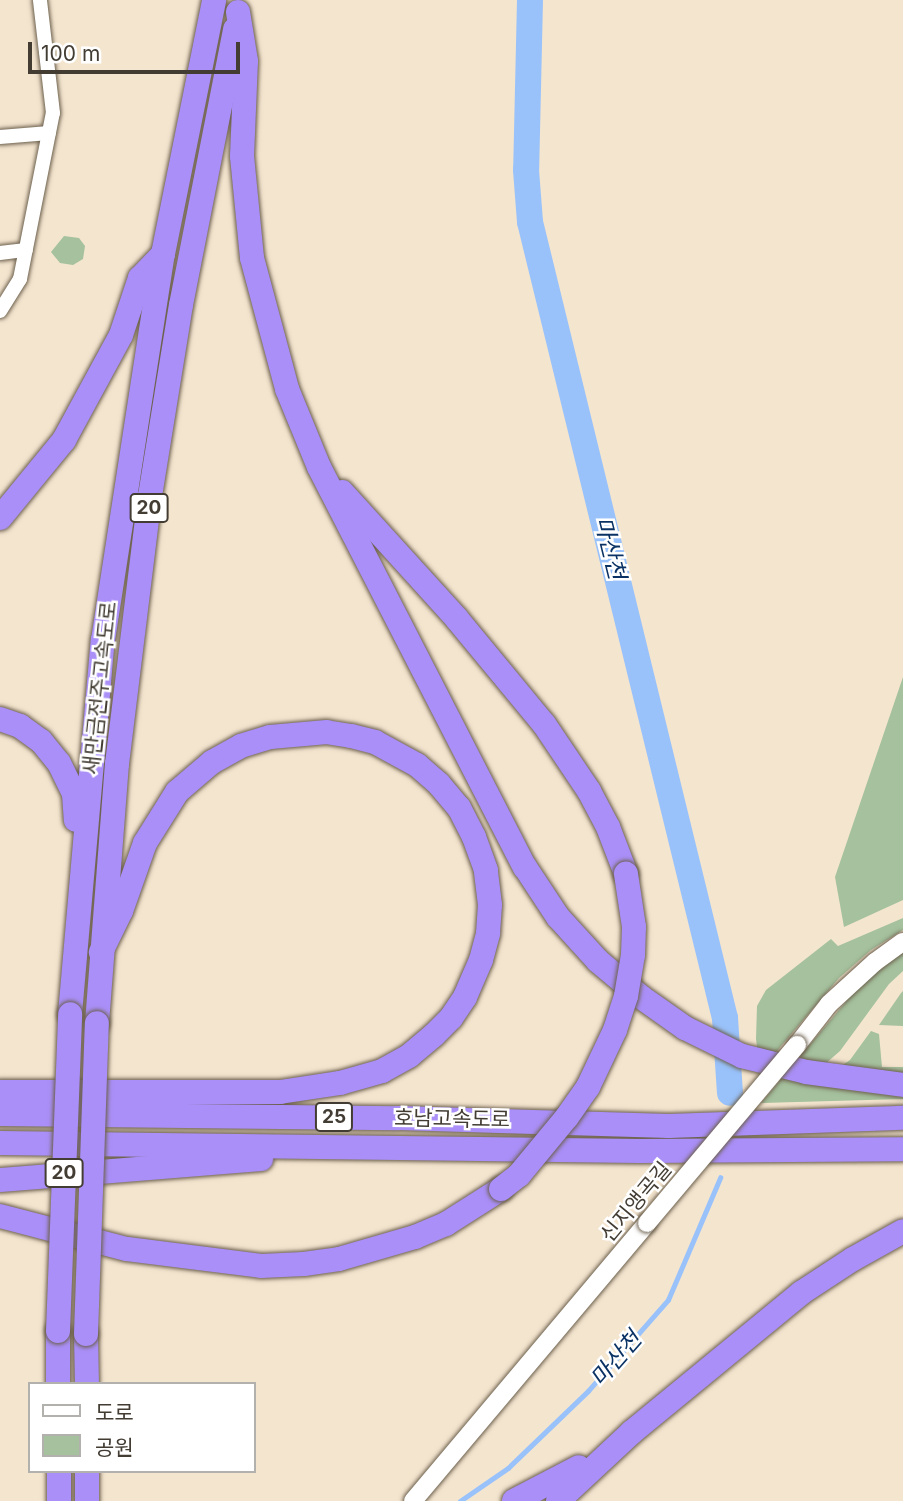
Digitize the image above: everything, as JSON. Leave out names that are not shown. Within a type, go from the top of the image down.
[{"type":"highway","name":"새만금전주고속도로","points":[[58,1382],[70,1014],[103,640],[163,254],[214,0]]},
{"type":"highway","name":"새만금전주고속도로","points":[[87,1382],[86,1334],[97,1023],[117,764],[150,496],[181,305],[240,6]]},
{"type":"highway","points":[[240,6],[246,61],[242,156],[252,258],[286,388],[319,467],[525,867],[558,917],[598,961],[640,997],[685,1028],[743,1056],[806,1072],[903,1085]]},
{"type":"highway","points":[[0,518],[64,440],[121,335],[140,278],[163,254]]},
{"type":"highway","points":[[0,1216],[127,1248],[261,1266],[338,1259],[415,1237],[446,1224],[501,1189],[519,1174],[567,1117],[593,1077],[615,1030],[626,996],[633,955],[634,928],[626,874],[608,827],[589,791],[544,724],[457,620],[319,467]]},
{"type":"highway","points":[[0,719],[20,726],[41,741],[74,794],[80,881]]},
{"type":"highway","points":[[101,952],[121,911],[145,843],[177,792],[212,762],[241,746],[270,737],[327,732],[375,742],[417,765],[439,784],[459,808],[474,837],[486,870],[490,905],[488,933],[474,978],[451,1018],[409,1056],[382,1071],[351,1080],[280,1092]]},
{"type":"highway","points":[[0,1092],[280,1092],[463,1120]]},
{"type":"highway","name":"호남고속도로","points":[[0,1114],[463,1120],[668,1126],[899,1119]]},
{"type":"highway","name":"호남고속도로","points":[[0,1143],[640,1151],[900,1149]]},
{"type":"highway","points":[[0,1180],[411,1147]]},
{"type":"highway","points":[[558,1501],[632,1432],[801,1293],[903,1231]]},
{"type":"highway","points":[[514,1501],[565,1477],[632,1432]]},
{"type":"highway","points":[[59,1473],[59,1501]]},
{"type":"highway","points":[[87,1473],[87,1501]]},
{"type":"street","points":[[0,311],[20,279],[53,113],[40,0]]},
{"type":"street","points":[[0,137],[49,133]]},
{"type":"street","points":[[0,253],[26,250]]},
{"type":"street","name":"신지앵곡길","points":[[413,1501],[797,1045],[828,1004],[875,962],[903,942]]},
{"type":"green space","points":[[64,236],[79,238],[85,246],[83,259],[73,265],[60,263],[51,252]]},
{"type":"green space","points":[[903,677],[903,900],[844,927],[835,877]]},
{"type":"green space","points":[[903,918],[903,930],[871,950],[839,978],[765,1065],[759,1063],[756,1039],[757,1006],[766,990],[831,939],[838,946]]},
{"type":"green space","points":[[903,952],[903,971],[889,984],[840,1051],[825,1064],[798,1066],[801,1055],[861,984]]},
{"type":"green space","points":[[903,991],[903,1026],[879,1025],[901,993]]},
{"type":"green space","points":[[871,1031],[879,1034],[882,1067],[903,1067],[903,1099],[761,1103],[781,1079],[828,1075],[850,1060]]},
{"type":"waterway","name":"마산천","points":[[530,0],[526,170],[530,222],[725,1018],[730,1093]]},
{"type":"waterway","name":"마산천","points":[[460,1501],[508,1468],[588,1391],[668,1300],[720,1178]]}]
